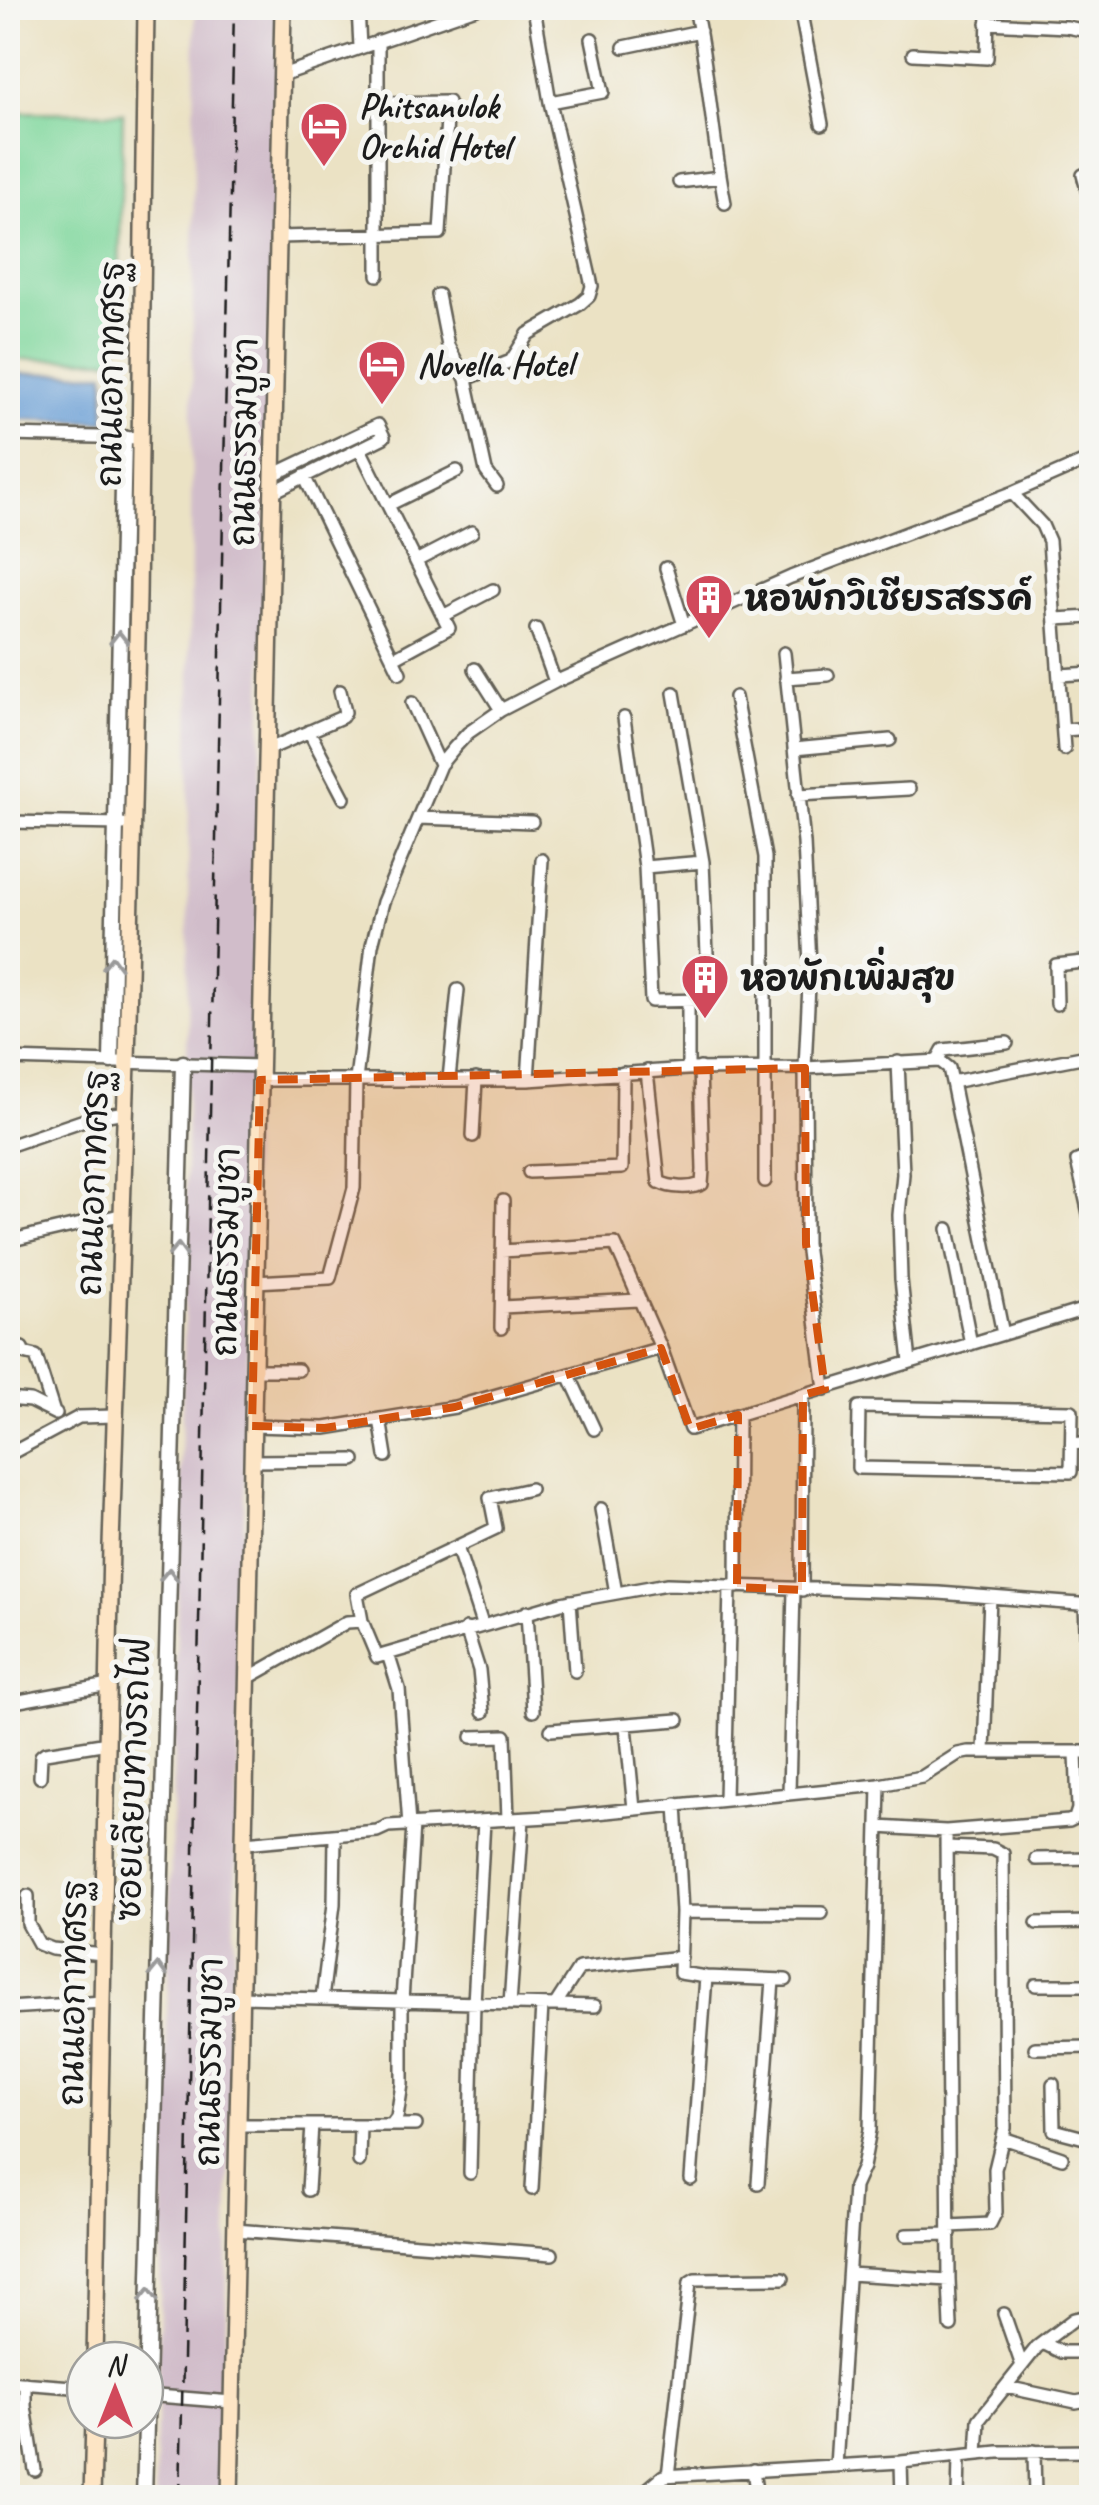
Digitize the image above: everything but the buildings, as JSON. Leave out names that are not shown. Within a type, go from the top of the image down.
[{"type":"main road","name":"ถนนเอกาทศรฐ","points":[[95,2340],[114,1416],[125,1112],[119,1061],[124,824],[146,8]]},
{"type":"main road","name":"ถนนธรรมบูชา","points":[[230,2498],[283,8]]},
{"type":"main road","points":[[92,2498],[93,2440]]},
{"type":"street","points":[[358,8],[360,47]]},
{"type":"street","points":[[429,8],[432,22]]},
{"type":"street","points":[[282,75],[476,8]]},
{"type":"street","points":[[466,379],[511,361],[528,334],[580,304],[590,296],[592,286],[550,102],[534,8]]},
{"type":"street","points":[[696,8],[725,204]]},
{"type":"street","points":[[800,8],[822,124]]},
{"type":"street","points":[[913,54],[987,58],[988,8]]},
{"type":"street","points":[[987,24],[1092,32]]},
{"type":"street","points":[[624,47],[700,31]]},
{"type":"street","points":[[550,102],[603,92],[592,39]]},
{"type":"street","points":[[378,41],[378,276]]},
{"type":"street","points":[[278,238],[440,233],[448,102],[380,104]]},
{"type":"street","points":[[1083,176],[1092,207]]},
{"type":"street","points":[[679,182],[720,178]]},
{"type":"street","points":[[438,294],[448,346],[466,379],[486,472],[496,486]]},
{"type":"street","points":[[378,425],[384,438],[304,476],[273,483],[378,425]]},
{"type":"street","points":[[8,434],[133,438]]},
{"type":"street","points":[[360,450],[449,628],[394,658]]},
{"type":"street","points":[[256,1282],[330,1278],[354,1188],[356,1080],[372,945],[384,902],[440,765],[468,733],[500,710],[555,682],[791,576],[1012,493],[1091,457]]},
{"type":"street","points":[[388,505],[456,471]]},
{"type":"street","points":[[304,476],[400,673]]},
{"type":"street","points":[[1012,493],[1042,526],[1049,541],[1064,749]]},
{"type":"street","points":[[416,561],[472,532]]},
{"type":"street","points":[[666,568],[684,625]]},
{"type":"street","points":[[443,616],[493,590]]},
{"type":"street","points":[[1055,618],[1092,617]]},
{"type":"street","points":[[536,628],[555,682]]},
{"type":"street","points":[[784,653],[810,964],[805,1068],[806,1244],[824,1389]]},
{"type":"street","points":[[475,670],[500,710]]},
{"type":"street","points":[[1060,675],[1092,674]]},
{"type":"street","points":[[786,678],[828,675]]},
{"type":"street","points":[[267,750],[345,714],[340,691]]},
{"type":"street","points":[[624,718],[645,867],[652,1001],[709,1000],[703,862],[674,693]]},
{"type":"street","points":[[735,698],[765,858],[765,1181]]},
{"type":"street","points":[[412,703],[440,765]]},
{"type":"street","points":[[1062,730],[1092,728]]},
{"type":"street","points":[[309,731],[344,798]]},
{"type":"street","points":[[794,749],[890,740]]},
{"type":"street","points":[[798,795],[909,790]]},
{"type":"street","points":[[418,818],[532,822]]},
{"type":"street","points":[[8,822],[124,824]]},
{"type":"street","points":[[528,1080],[542,860]]},
{"type":"street","points":[[645,867],[703,862]]},
{"type":"street","points":[[1057,1004],[1056,965],[1092,961]]},
{"type":"street","points":[[449,1080],[458,990]]},
{"type":"street","points":[[647,1072],[659,1182],[668,1186],[702,1184],[688,1000]]},
{"type":"street","points":[[937,1061],[943,1050],[1008,1043]]},
{"type":"street","points":[[952,1082],[1092,1055]]},
{"type":"street","points":[[8,1058],[184,1063],[356,1080],[528,1080],[694,1068],[805,1068],[937,1061],[948,1068],[952,1082],[1003,1334]]},
{"type":"street","points":[[898,1062],[903,1174],[899,1215],[901,1279],[910,1362]]},
{"type":"street","name":"ซอยเลียบทางรถไฟ","points":[[148,2340],[184,1063]]},
{"type":"street","points":[[529,1172],[622,1168],[623,1073]]},
{"type":"street","points":[[473,1136],[476,1080]]},
{"type":"street","points":[[8,1146],[90,1118],[125,1112]]},
{"type":"street","points":[[1092,1155],[1077,1161],[1092,1228]]},
{"type":"street","points":[[501,1328],[503,1201]]},
{"type":"street","points":[[8,1220],[10,1240],[120,1216]]},
{"type":"street","points":[[948,1230],[971,1344]]},
{"type":"street","points":[[502,1251],[614,1244],[690,1428],[1092,1308]]},
{"type":"street","points":[[502,1307],[639,1300]]},
{"type":"street","points":[[22,1348],[24,1354],[36,1356],[54,1413]]},
{"type":"street","points":[[252,1426],[326,1428],[455,1407],[660,1348]]},
{"type":"street","points":[[254,1370],[298,1370]]},
{"type":"street","points":[[569,1374],[594,1429]]},
{"type":"street","points":[[789,1793],[803,1395]]},
{"type":"street","points":[[8,1399],[30,1401],[67,1423]]},
{"type":"street","points":[[859,1407],[1072,1410],[1072,1444],[1072,1472],[858,1468],[859,1407]]},
{"type":"street","points":[[725,1799],[738,1415]]},
{"type":"street","points":[[8,1454],[79,1417],[114,1416]]},
{"type":"street","points":[[380,1419],[386,1456]]},
{"type":"street","points":[[1072,1444],[1092,1442]]},
{"type":"street","points":[[252,1460],[354,1460]]},
{"type":"street","points":[[530,1489],[490,1498],[496,1528],[357,1594],[362,1621],[377,1658],[466,1628],[570,1601],[667,1584],[990,1597],[1088,1605],[1086,1655]]},
{"type":"street","points":[[600,1509],[616,1593]]},
{"type":"street","points":[[457,1547],[482,1624]]},
{"type":"street","points":[[984,1751],[990,1597]]},
{"type":"street","points":[[570,1601],[575,1671]]},
{"type":"street","points":[[527,1612],[533,1711]]},
{"type":"street","points":[[248,1678],[333,1628],[362,1621]]},
{"type":"street","points":[[466,1628],[479,1670],[483,1712]]},
{"type":"street","points":[[388,1654],[399,1689],[411,1825],[402,2084],[397,2117],[391,2126]]},
{"type":"street","points":[[9,1702],[109,1685]]},
{"type":"street","points":[[551,1730],[678,1720]]},
{"type":"street","points":[[626,1726],[634,1809]]},
{"type":"street","points":[[472,1737],[505,1736],[508,1819]]},
{"type":"street","points":[[40,1776],[41,1756],[45,1753],[108,1743]]},
{"type":"street","points":[[244,1843],[879,1785],[922,1777],[958,1754],[984,1751],[1092,1752]]},
{"type":"street","points":[[878,1827],[946,1830],[1074,1818],[1078,1809],[1076,1753]]},
{"type":"street","points":[[836,2466],[854,2187],[870,2130],[879,1785]]},
{"type":"street","points":[[676,1804],[682,1912],[680,1973],[706,1978],[779,1980],[758,2183]]},
{"type":"street","points":[[510,2004],[523,1818]]},
{"type":"street","points":[[470,2173],[484,1821]]},
{"type":"street","points":[[946,1830],[951,2326]]},
{"type":"street","points":[[322,1999],[334,1904],[335,1834]]},
{"type":"street","points":[[906,2235],[994,2220],[995,2169],[1002,2138],[1004,1854],[993,1849],[946,1847]]},
{"type":"street","points":[[1036,1858],[1092,1858]]},
{"type":"street","points":[[28,1896],[28,1924],[39,1944],[104,1954]]},
{"type":"street","points":[[682,1912],[822,1913]]},
{"type":"street","points":[[1037,1923],[1092,1922]]},
{"type":"street","points":[[532,2189],[548,2005],[579,1968],[681,1957]]},
{"type":"street","points":[[692,2179],[706,1978]]},
{"type":"street","points":[[1036,1985],[1092,1985]]},
{"type":"street","points":[[240,1996],[595,2006]]},
{"type":"street","points":[[8,2008],[102,2002]]},
{"type":"street","points":[[1035,2048],[1092,2047]]},
{"type":"street","points":[[1052,2084],[1054,2130],[1092,2140]]},
{"type":"street","points":[[359,2161],[360,2125]]},
{"type":"street","points":[[237,2126],[416,2126]]},
{"type":"street","points":[[308,2190],[312,2126]]},
{"type":"street","points":[[1002,2138],[1062,2158]]},
{"type":"street","points":[[235,2230],[552,2254]]},
{"type":"street","points":[[848,2274],[949,2280]]},
{"type":"street","points":[[661,2498],[690,2282],[783,2278]]},
{"type":"street","points":[[1004,2314],[1022,2366]]},
{"type":"street","points":[[978,2454],[980,2420],[1022,2366],[1042,2343],[1074,2319],[1092,2315]]},
{"type":"street","points":[[1042,2343],[1061,2352],[1092,2352]]},
{"type":"street","points":[[8,2382],[65,2386]]},
{"type":"street","points":[[25,2383],[36,2470]]},
{"type":"street","points":[[1006,2386],[1076,2402],[1092,2399]]},
{"type":"street","points":[[165,2397],[232,2402]]},
{"type":"street","name":"ซอยเลียบทางรถไฟ","points":[[144,2498],[145,2440]]},
{"type":"street","points":[[637,2498],[664,2477],[978,2454],[1092,2451]]},
{"type":"street","points":[[1034,2452],[1036,2498]]},
{"type":"street","points":[[958,2498],[959,2456]]},
{"type":"street","points":[[901,2462],[902,2498]]},
{"type":"street","points":[[754,2470],[757,2498]]},
{"type":"highlighted area","points":[[805,1068],[806,1244],[825,1389],[803,1395],[802,1590],[737,1587],[738,1415],[690,1429],[661,1348],[455,1407],[325,1428],[252,1426],[260,1080]]},
{"type":"shaded area","points":[[195,8],[278,8],[222,2497],[155,2498],[156,2440],[165,2440],[165,2340],[159,2340],[185,1293]]},
{"type":"green space","points":[[8,112],[123,113],[117,360],[8,359]]},
{"type":"water","points":[[105,373],[105,422],[8,419],[8,374]]},
{"type":"railway","points":[[180,2498],[234,8]]},
{"type":"place","name":"Phitsanulok Orchid Hotel","points":[[324,168]]},
{"type":"place","name":"Novella Hotel","points":[[382,406]]},
{"type":"place","name":"หอพักวิเชียรสรรค์","points":[[709,640]]},
{"type":"place","name":"หอพักเพิ่มสุข","points":[[705,1020]]}]
